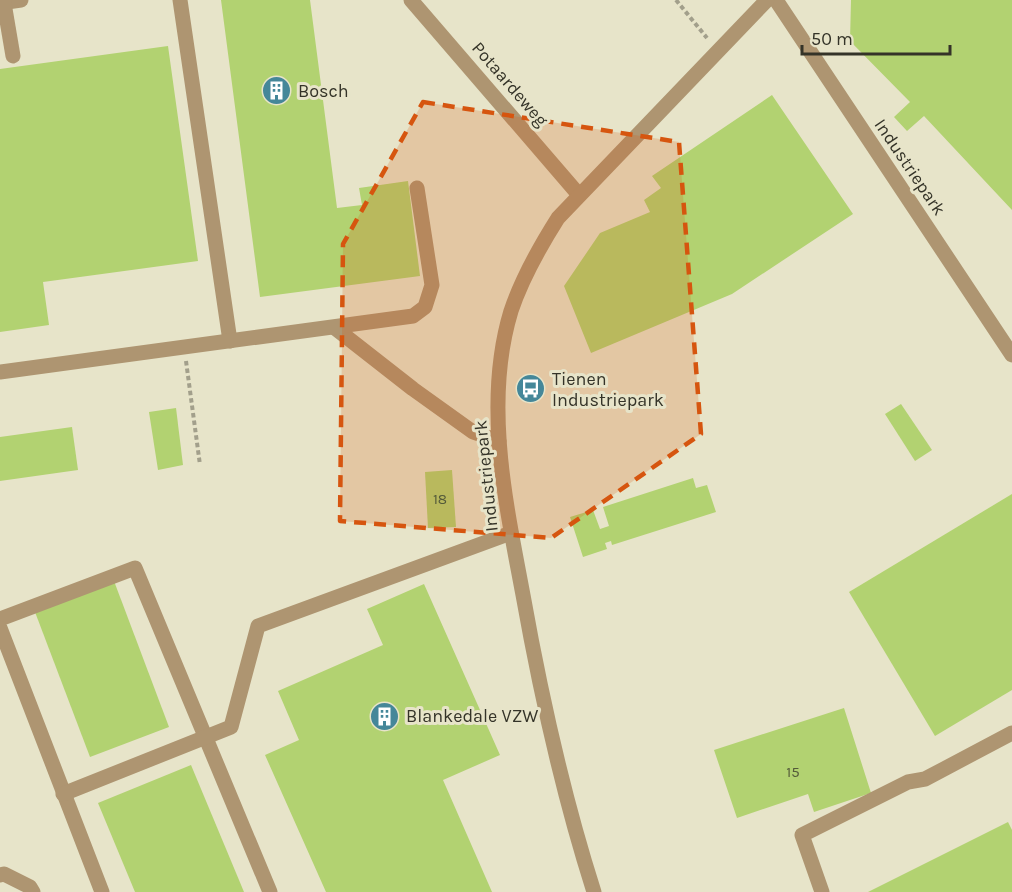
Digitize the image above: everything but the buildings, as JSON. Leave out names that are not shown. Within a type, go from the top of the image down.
[{"type":"street","points":[[13,56],[2,3],[21,0]]},
{"type":"street","points":[[180,0],[230,341]]},
{"type":"street","name":"Potaardeweg","points":[[411,0],[579,195]]},
{"type":"street","name":"Industriepark","points":[[594,892],[576,836],[561,776],[511,533],[499,441],[499,385],[511,312],[538,250],[558,218],[767,0]]},
{"type":"street","name":"Industriepark","points":[[776,0],[1012,355]]},
{"type":"street","points":[[0,372],[413,316],[425,307],[432,285],[417,188]]},
{"type":"street","points":[[335,328],[473,432],[499,441]]},
{"type":"street","points":[[63,794],[231,727],[258,626],[511,533]]},
{"type":"street","points":[[0,620],[135,568],[270,892]]},
{"type":"street","points":[[0,628],[102,892]]},
{"type":"street","points":[[822,892],[802,835],[908,782],[925,779],[1012,733]]},
{"type":"street","points":[[0,875],[4,874],[30,887],[33,892]]},
{"type":"path","points":[[676,0],[718,50]]},
{"type":"path","points":[[184,347],[200,465]]},
{"type":"highlighted area","points":[[423,102],[679,142],[701,434],[551,538],[340,521],[343,244]]},
{"type":"place","name":"Bosch","points":[[277,91]]},
{"type":"place","name":"Tienen Industriepark","points":[[531,389]]},
{"type":"place","name":"Blankedale VZW","points":[[385,716]]}]
